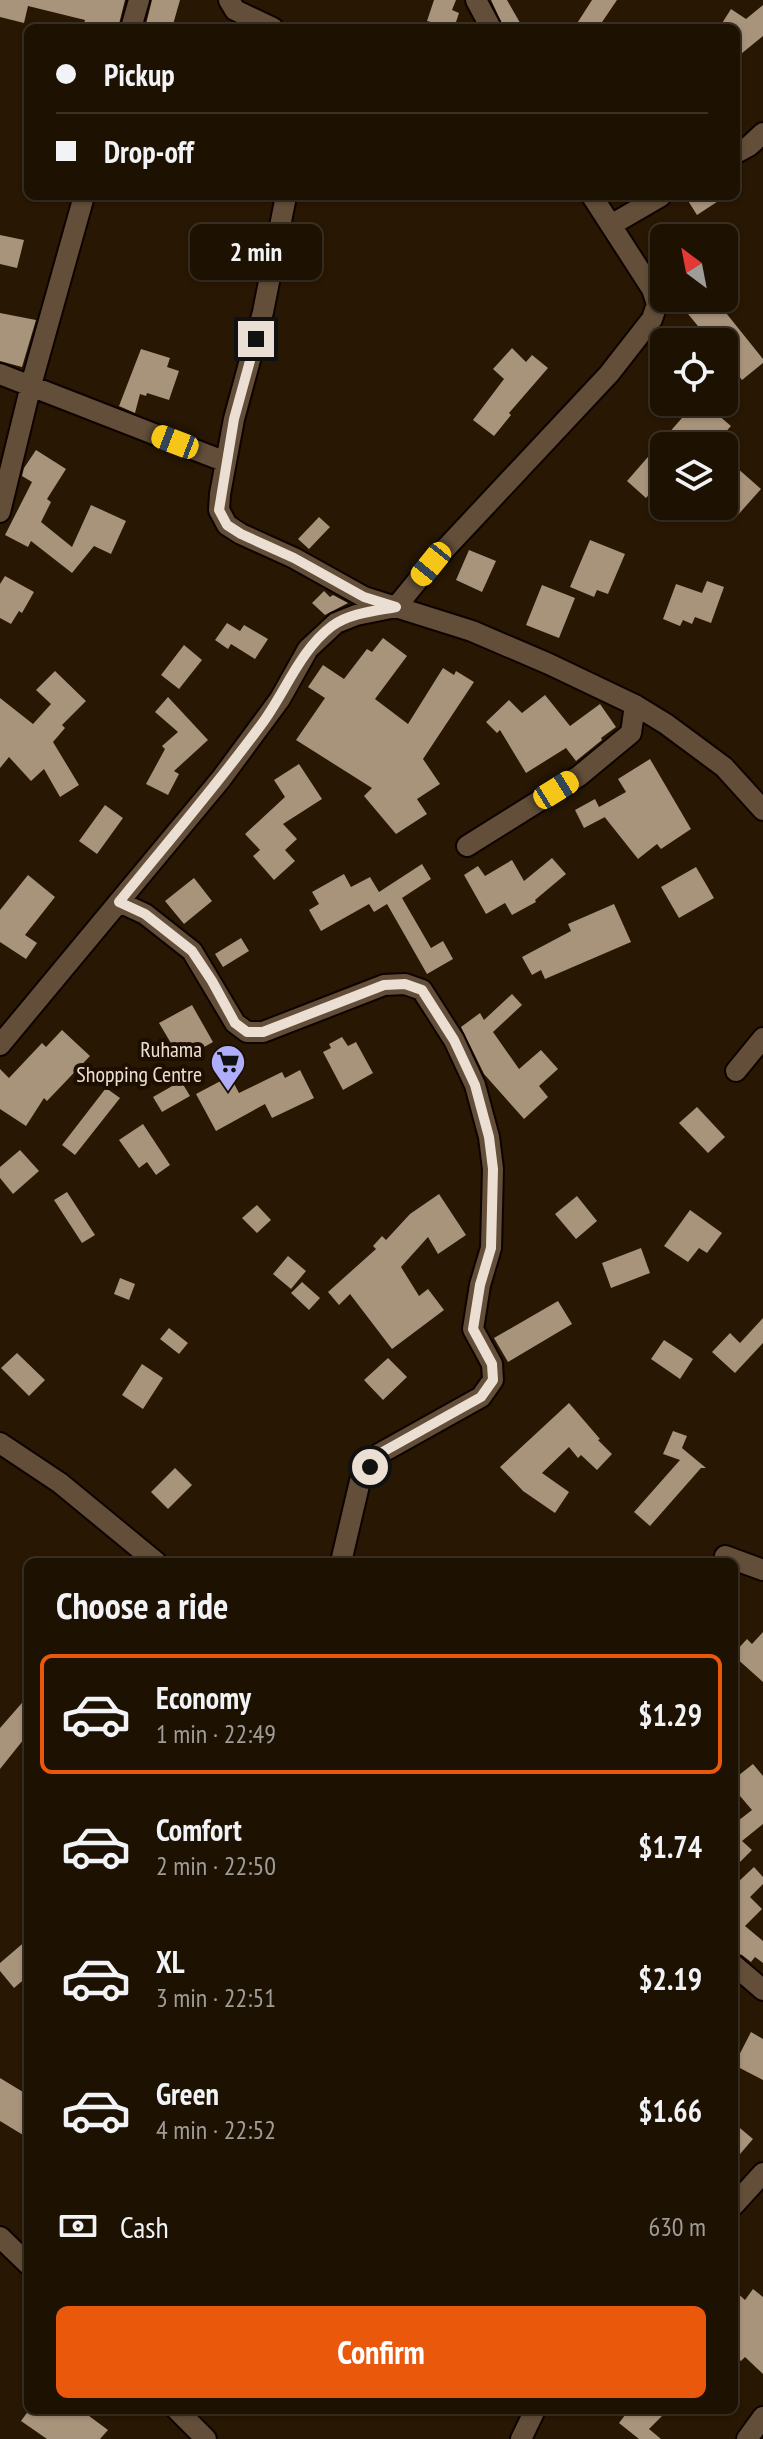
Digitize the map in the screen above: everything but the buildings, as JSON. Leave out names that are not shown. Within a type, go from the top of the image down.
[{"type":"street","points":[[132,24],[139,0]]},
{"type":"street","points":[[229,0],[235,10],[265,24]]},
{"type":"street","points":[[476,0],[489,24]]},
{"type":"street","points":[[740,151],[763,133]]},
{"type":"street","points":[[0,512],[31,385],[83,200]]},
{"type":"street","points":[[285,200],[263,312],[234,419],[226,462],[219,510],[227,525],[364,597],[472,631],[635,705],[724,767],[763,810]]},
{"type":"street","points":[[0,1045],[221,779],[280,699],[308,649],[336,623],[356,615],[396,607],[431,564],[609,374],[652,319],[657,304],[652,289],[595,200]]},
{"type":"street","points":[[611,225],[654,200]]},
{"type":"street","points":[[0,374],[226,462]]},
{"type":"street","points":[[467,846],[589,768],[631,733],[635,705]]},
{"type":"street","points":[[119,902],[145,914],[192,951],[235,1023],[247,1032],[263,1032],[384,985],[405,984],[422,990],[454,1040],[475,1085],[489,1137],[493,1213],[491,1248],[480,1285],[473,1329],[492,1364],[493,1380],[481,1397],[379,1454],[360,1481],[342,1558]]},
{"type":"street","points":[[736,1071],[763,1038]]},
{"type":"street","points":[[0,1443],[60,1483],[151,1558]]},
{"type":"street","points":[[725,1556],[730,1558]]},
{"type":"street","points":[[738,1561],[763,1570]]},
{"type":"street","points":[[738,1968],[763,1990]]},
{"type":"street","points":[[738,2201],[763,2173]]},
{"type":"street","points":[[0,2237],[24,2260]]},
{"type":"street","points":[[181,2414],[206,2439]]},
{"type":"street","points":[[521,2439],[533,2414]]},
{"type":"street","points":[[747,2439],[763,2417]]},
{"type":"place","name":"Ruhama Shopping Centre","points":[[228,1093]]},
{"type":"route","points":[[256,339],[234,419],[219,510],[227,525],[241,534],[294,558],[364,597],[396,607],[356,615],[336,623],[308,649],[280,699],[221,779],[119,902],[145,914],[192,951],[235,1023],[247,1032],[263,1032],[384,985],[405,984],[422,990],[454,1040],[475,1085],[489,1137],[493,1213],[491,1248],[480,1285],[473,1329],[492,1364],[493,1380],[481,1397],[379,1454],[370,1467]]}]
